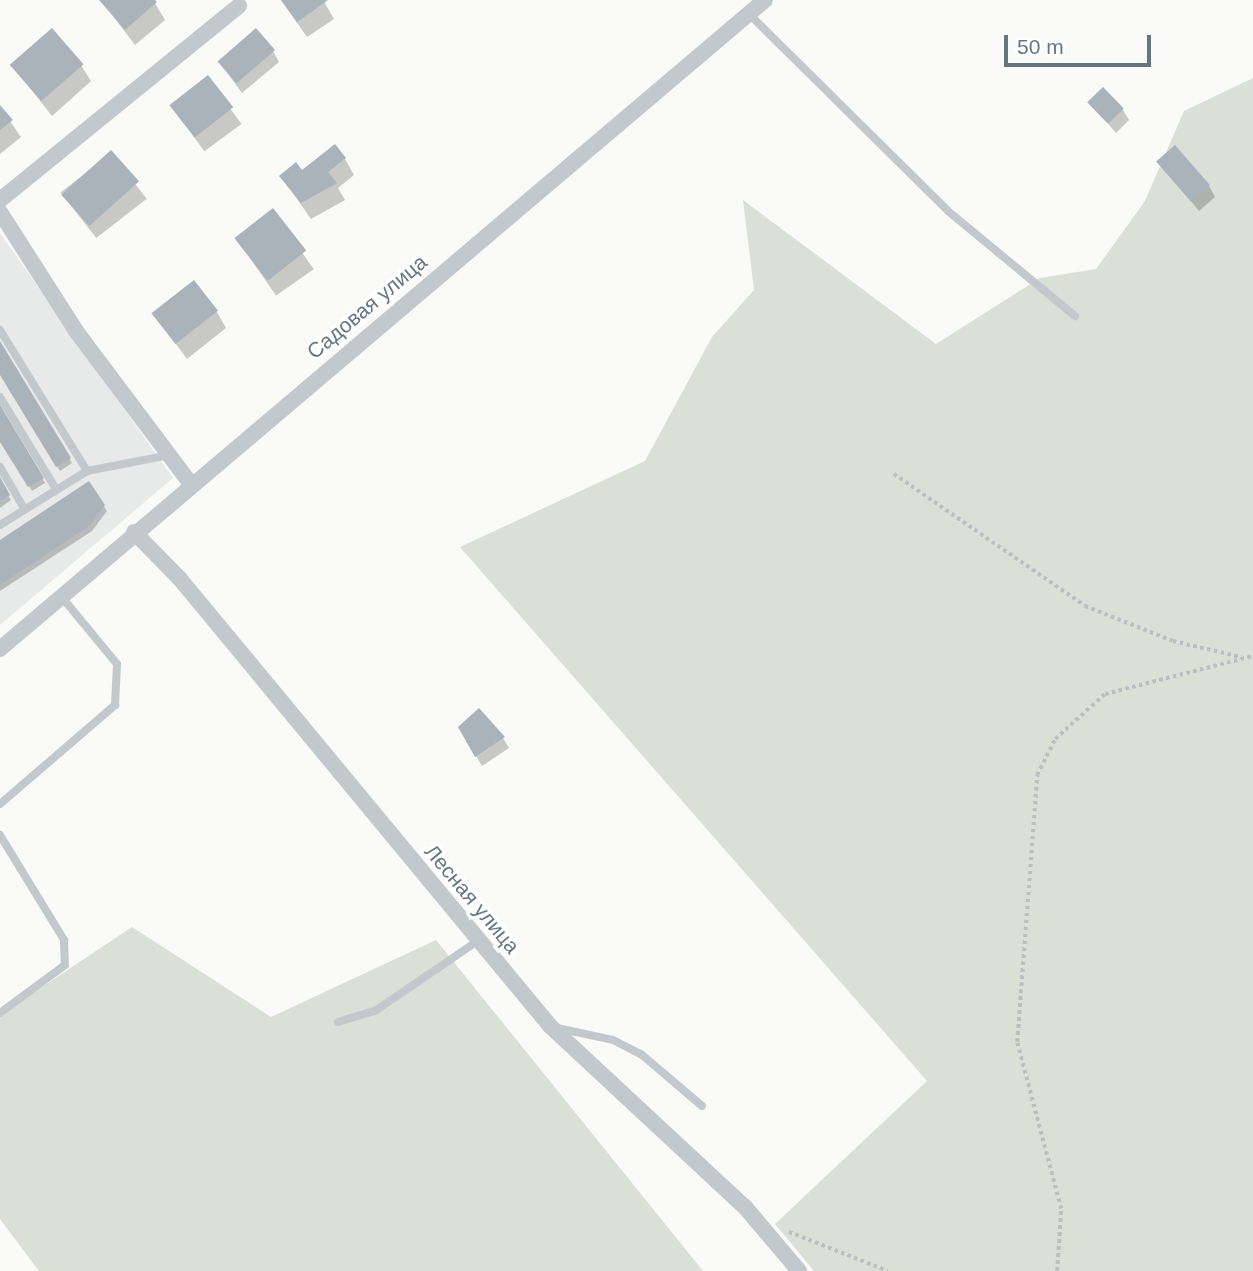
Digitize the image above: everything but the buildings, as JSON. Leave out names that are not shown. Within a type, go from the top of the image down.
[{"type":"street","name":"Садовая улица","points":[[0,649],[191,483],[765,0]]},
{"type":"street","points":[[0,200],[239,6]]},
{"type":"street","points":[[0,212],[76,331],[191,483]]},
{"type":"street","name":"Лесная улица","points":[[134,533],[550,1026],[760,1224],[799,1271]]},
{"type":"lane","points":[[749,13],[948,211],[1075,316]]},
{"type":"lane","points":[[0,330],[87,471]]},
{"type":"lane","points":[[0,397],[56,489]]},
{"type":"lane","points":[[0,526],[23,508],[87,471],[170,455]]},
{"type":"lane","points":[[0,469],[23,508]]},
{"type":"lane","points":[[0,804],[115,705],[117,664],[61,596]]},
{"type":"lane","points":[[0,835],[64,940],[65,965],[0,1013]]},
{"type":"lane","points":[[338,1022],[410,990],[479,940]]},
{"type":"lane","points":[[550,1026],[613,1040],[640,1054],[702,1106]]},
{"type":"path","points":[[894,474],[1085,606],[1173,641],[1244,658]]},
{"type":"path","points":[[1056,1271],[1061,1209],[1017,1042],[1037,775],[1055,739],[1105,694],[1253,656]]},
{"type":"path","points":[[760,1224],[888,1271]]},
{"type":"shaded area","points":[[1253,78],[1253,1271],[814,1271],[775,1224],[927,1081],[460,547],[645,461],[712,337],[754,290],[743,200],[936,344],[1040,278],[1096,269],[1145,201],[1184,111]]},
{"type":"shaded area","points":[[0,233],[173,478],[0,625]]},
{"type":"shaded area","points":[[132,927],[271,1017],[436,940],[703,1271],[39,1271],[0,1219],[0,1015]]}]
